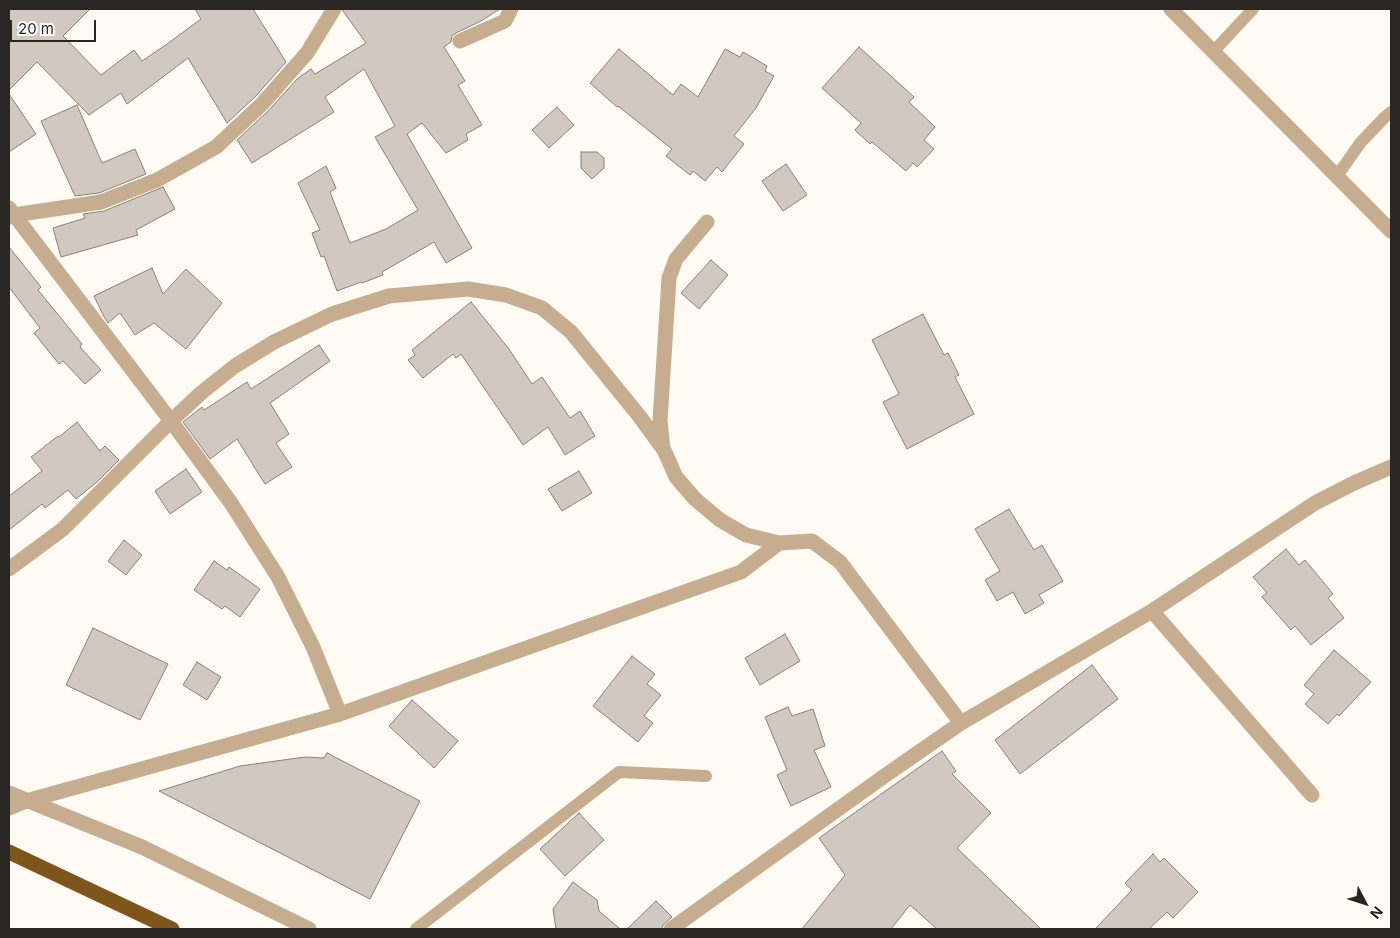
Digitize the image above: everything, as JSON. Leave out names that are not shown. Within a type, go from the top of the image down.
[{"type":"highway","points":[[9,852],[172,929]]},
{"type":"street","points":[[10,213],[101,202],[157,180],[216,147],[262,104],[307,53],[334,9]]},
{"type":"street","points":[[460,41],[505,21],[511,9]]},
{"type":"street","points":[[1171,9],[1391,230]]},
{"type":"street","points":[[10,213],[171,421],[231,503],[278,577],[313,647],[340,714]]},
{"type":"street","points":[[664,450],[660,421],[670,278],[676,259],[707,222]]},
{"type":"street","points":[[9,569],[63,529],[201,392],[235,366],[274,342],[332,314],[389,296],[468,290],[506,295],[542,308],[572,332],[664,450],[676,477],[695,499],[720,520],[746,535],[779,543],[812,541],[840,562],[961,723]]},
{"type":"street","points":[[671,929],[961,723],[1152,611],[1315,502],[1391,467]]},
{"type":"street","points":[[9,808],[26,801],[340,714],[741,572],[779,543]]},
{"type":"street","points":[[1152,611],[1312,795]]},
{"type":"street","points":[[9,793],[142,847],[309,929]]},
{"type":"lane","points":[[1213,52],[1253,9]]},
{"type":"lane","points":[[1337,176],[1361,142],[1391,112]]},
{"type":"lane","points":[[416,929],[619,772],[706,776]]},
{"type":"building","points":[[9,9],[90,9],[63,36],[101,75],[134,50],[142,61],[167,44],[201,19],[195,9],[253,9],[286,62],[255,97],[227,123],[188,58],[127,104],[121,93],[89,115],[37,62],[9,90]]},
{"type":"building","points":[[343,9],[500,9],[456,33],[452,36],[451,42],[444,47],[465,81],[458,85],[482,125],[466,134],[468,140],[446,153],[422,123],[407,134],[472,248],[446,263],[434,242],[382,272],[383,275],[337,291],[324,256],[321,257],[312,233],[320,230],[298,183],[326,166],[336,188],[330,192],[350,243],[386,229],[418,210],[375,137],[395,126],[364,69],[325,97],[334,112],[252,163],[237,140],[269,110],[297,79],[311,69],[315,74],[366,43]]},
{"type":"building","points":[[859,47],[914,97],[909,102],[935,127],[924,140],[934,149],[917,167],[913,163],[906,171],[872,142],[870,144],[855,130],[861,123],[822,88]]},
{"type":"building","points":[[619,49],[673,95],[681,84],[698,97],[725,49],[740,57],[743,52],[767,66],[765,71],[774,76],[756,108],[734,136],[744,144],[722,172],[717,167],[705,181],[693,171],[690,175],[666,156],[672,149],[617,107],[590,83]]},
{"type":"building","points":[[9,94],[36,134],[9,152]]},
{"type":"building","points":[[77,105],[102,163],[135,149],[146,174],[99,193],[75,196],[41,121]]},
{"type":"building","points":[[557,107],[574,125],[549,148],[532,130]]},
{"type":"building","points":[[581,152],[597,152],[604,158],[604,168],[592,179],[581,168]]},
{"type":"building","points":[[786,164],[807,195],[783,211],[762,181]]},
{"type":"building","points":[[163,187],[175,209],[136,230],[138,235],[61,257],[53,228],[85,218],[83,214],[104,211]]},
{"type":"building","points":[[9,247],[41,287],[38,290],[82,344],[80,347],[101,370],[85,384],[63,361],[59,364],[34,333],[40,328],[9,287]]},
{"type":"building","points":[[711,260],[728,275],[699,309],[681,293]]},
{"type":"building","points":[[152,268],[163,294],[186,269],[222,303],[186,349],[154,323],[135,335],[120,313],[108,323],[94,296]]},
{"type":"building","points":[[471,302],[509,349],[532,384],[542,377],[570,418],[580,411],[595,436],[565,455],[548,427],[523,445],[461,354],[456,358],[453,354],[423,378],[408,360],[415,355],[412,350]]},
{"type":"building","points":[[923,314],[944,355],[948,353],[959,375],[955,377],[974,414],[907,449],[883,402],[899,394],[872,340]]},
{"type":"building","points":[[319,345],[330,361],[270,403],[289,434],[276,443],[292,467],[265,484],[237,439],[210,459],[183,422],[202,407],[204,410],[247,382],[251,389]]},
{"type":"building","points":[[77,422],[100,451],[105,446],[119,460],[97,482],[76,499],[68,490],[45,508],[42,504],[9,530],[9,496],[42,471],[31,457]]},
{"type":"building","points":[[186,469],[202,492],[170,514],[155,491]]},
{"type":"building","points":[[579,471],[592,493],[562,511],[548,489]]},
{"type":"building","points":[[1009,509],[1034,550],[1042,545],[1063,581],[1039,595],[1044,603],[1025,614],[1013,592],[997,601],[985,580],[1000,571],[975,529]]},
{"type":"building","points":[[124,540],[142,555],[126,575],[108,561]]},
{"type":"building","points":[[1286,549],[1299,565],[1305,560],[1333,594],[1328,598],[1344,618],[1311,645],[1295,626],[1291,630],[1262,597],[1267,593],[1253,577]]},
{"type":"building","points":[[214,561],[227,570],[229,567],[260,589],[240,617],[225,606],[222,609],[194,590]]},
{"type":"building","points":[[93,628],[168,664],[140,720],[66,685]]},
{"type":"building","points":[[785,634],[800,661],[760,685],[745,658]]},
{"type":"building","points":[[1334,650],[1371,682],[1339,716],[1337,714],[1328,724],[1305,704],[1314,694],[1304,685]]},
{"type":"building","points":[[632,656],[655,674],[647,684],[661,695],[644,716],[653,723],[638,742],[593,706]]},
{"type":"building","points":[[197,662],[221,677],[207,700],[183,685]]},
{"type":"building","points":[[1092,665],[1118,699],[1020,774],[995,740]]},
{"type":"building","points":[[412,700],[458,741],[434,768],[389,726]]},
{"type":"building","points":[[788,707],[792,716],[813,709],[825,746],[814,750],[831,787],[791,806],[777,775],[787,770],[765,717]]},
{"type":"building","points":[[942,751],[956,771],[952,774],[991,813],[957,848],[1041,929],[937,929],[910,905],[891,929],[802,929],[845,875],[819,838]]},
{"type":"building","points":[[327,753],[420,801],[370,899],[159,791],[240,766],[305,757],[324,758]]},
{"type":"building","points":[[579,813],[604,840],[565,876],[540,849]]},
{"type":"building","points":[[1153,854],[1160,862],[1164,858],[1198,892],[1173,918],[1167,912],[1149,929],[1095,929],[1132,890],[1125,883]]},
{"type":"building","points":[[573,882],[597,900],[599,911],[620,929],[556,929],[553,909]]},
{"type":"building","points":[[656,901],[672,917],[663,925],[662,929],[627,929]]}]
